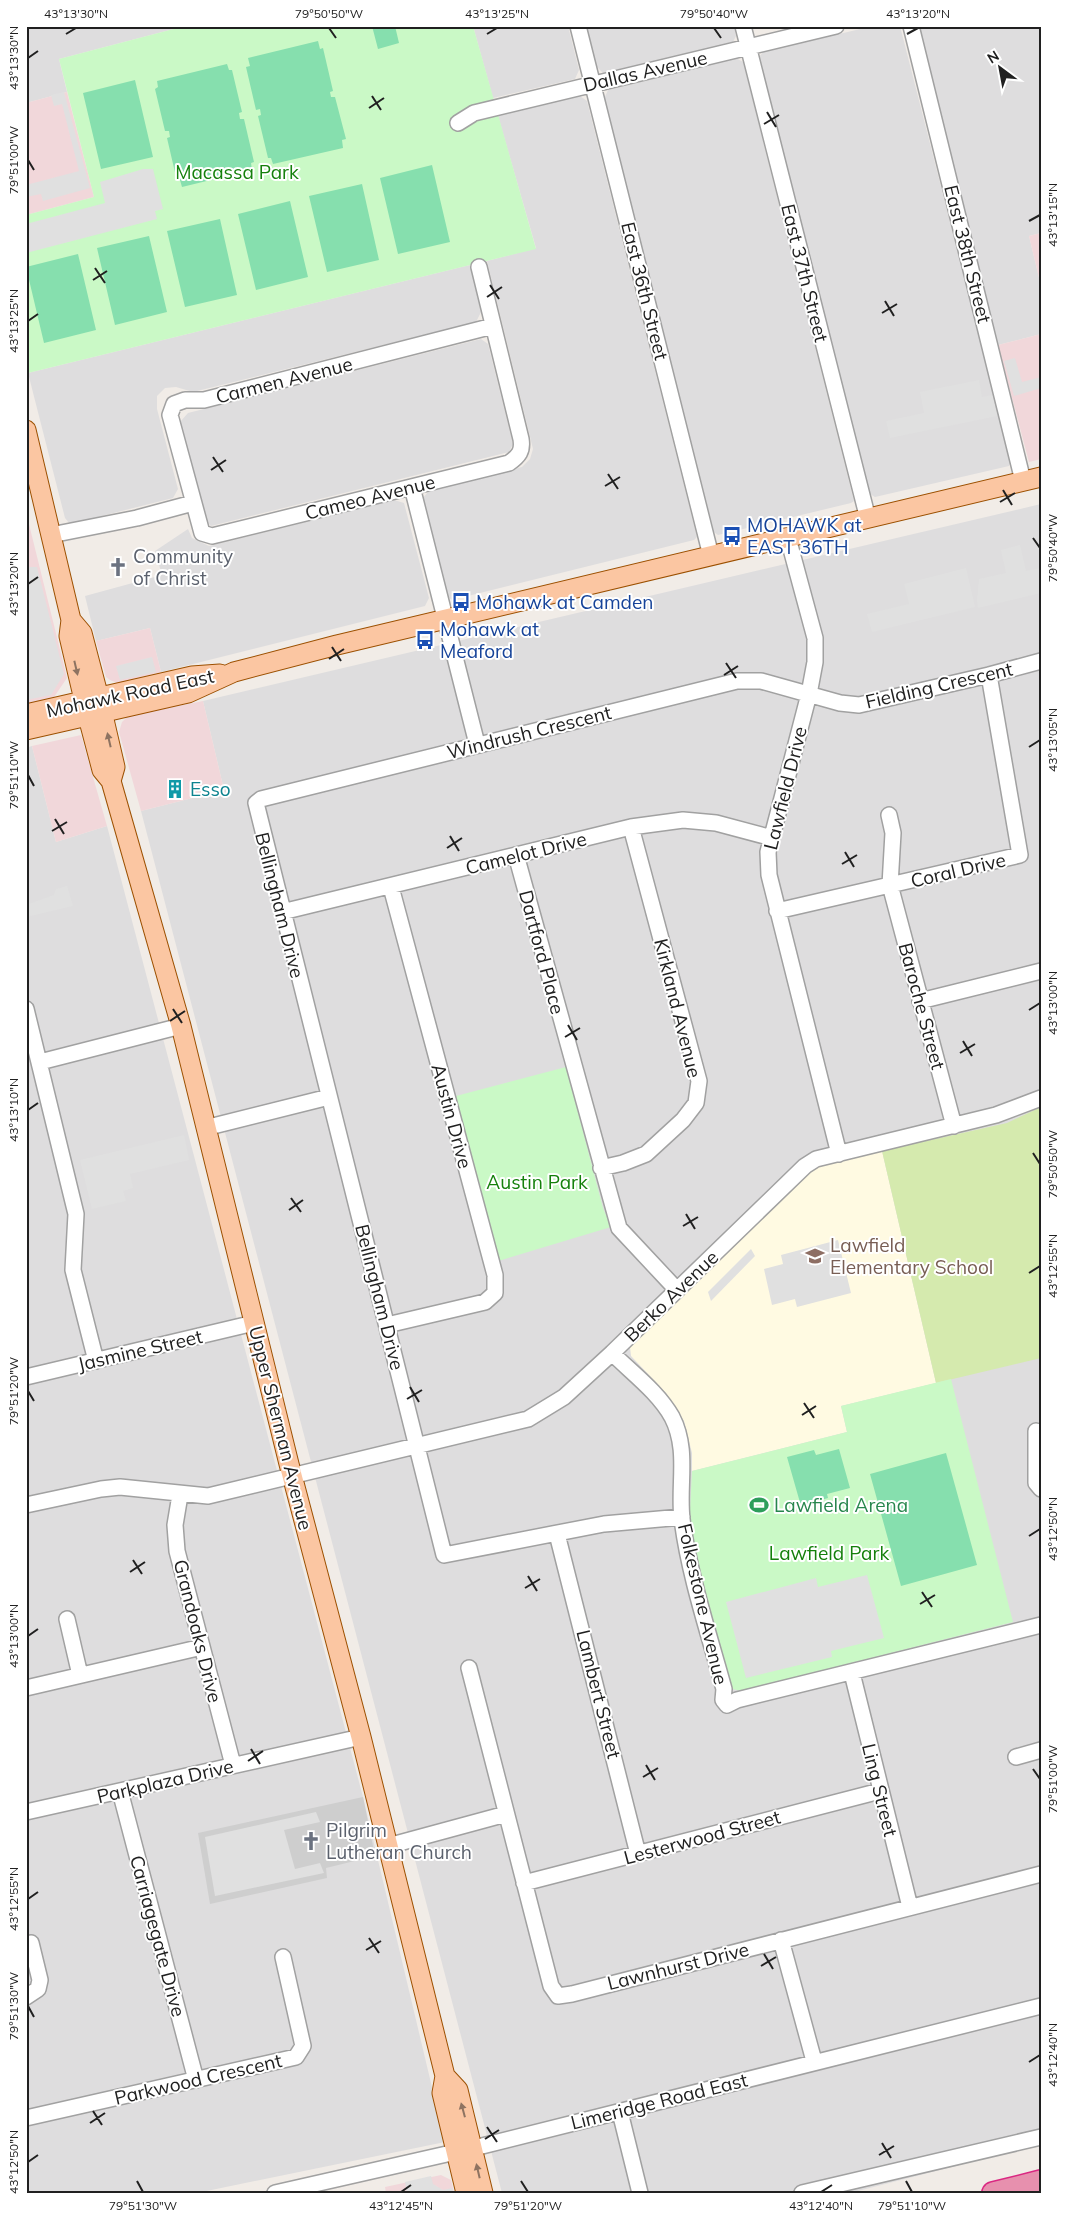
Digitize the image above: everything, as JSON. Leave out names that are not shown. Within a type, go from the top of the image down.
[{"type":"highway","points":[[993,2193],[1041,2181]]},
{"type":"main road","name":"Upper Sherman Avenue","points":[[26,430],[71,620],[69,636],[93,707],[102,770],[111,781],[182,1026],[205,1128],[292,1475],[362,1737],[445,2076],[442,2093],[484,2193]]},
{"type":"main road","name":"Mohawk Road East","points":[[26,714],[93,707],[188,693],[234,672],[444,619],[1032,479]]},
{"type":"main road","name":"Mohawk Road East","points":[[26,730],[93,707]]},
{"type":"main road","name":"Upper Sherman Avenue","points":[[465,2150],[466,2193]]},
{"type":"street","name":"East 36th Street","points":[[578,26],[711,556]]},
{"type":"street","name":"East 37th Street","points":[[743,26],[868,519]]},
{"type":"street","name":"Dallas Avenue","points":[[458,123],[474,113],[836,26]]},
{"type":"street","name":"East 38th Street","points":[[911,26],[1032,479]]},
{"type":"street","name":"Cameo Avenue","points":[[193,503],[202,532],[212,536],[509,463],[518,457],[522,448],[479,266]]},
{"type":"street","name":"Carmen Avenue","points":[[193,503],[170,415],[174,404],[185,400],[204,400],[493,326]]},
{"type":"street","points":[[412,487],[477,744]]},
{"type":"street","points":[[51,535],[137,518],[193,503]]},
{"type":"street","name":"Lawfield Drive","points":[[788,538],[815,638],[815,662],[768,852],[768,875],[838,1154]]},
{"type":"street","name":"Fielding Crescent","points":[[808,694],[840,702],[859,704],[989,675],[1041,661]]},
{"type":"street","name":"Coral Drive","points":[[777,911],[1020,856],[989,675]]},
{"type":"street","name":"Windrush Crescent","points":[[256,807],[256,803],[261,799],[737,681],[761,681],[808,694]]},
{"type":"street","name":"Bellingham Drive","points":[[256,807],[444,1555],[604,1524],[682,1517]]},
{"type":"street","name":"Baroche Street","points":[[889,815],[893,833],[890,886],[954,1126]]},
{"type":"street","name":"Camelot Drive","points":[[282,912],[632,828],[683,820],[716,823],[772,838]]},
{"type":"street","name":"Kirkland Avenue","points":[[601,1168],[623,1163],[646,1154],[683,1120],[696,1103],[699,1081],[632,828]]},
{"type":"street","name":"Dartford Place","points":[[516,855],[619,1228],[677,1290]]},
{"type":"street","name":"Austin Drive","points":[[387,1325],[485,1302],[495,1293],[495,1275],[391,887]]},
{"type":"street","points":[[920,1000],[1041,971]]},
{"type":"street","points":[[26,1009],[76,1214],[73,1270],[96,1361]]},
{"type":"street","points":[[40,1062],[182,1026]]},
{"type":"street","points":[[205,1128],[329,1097]]},
{"type":"street","name":"Berko Avenue","points":[[26,1505],[101,1489],[120,1487],[180,1495],[208,1496],[528,1419],[564,1397],[805,1166],[816,1158],[1003,1113],[1041,1098]]},
{"type":"street","name":"Jasmine Street","points":[[26,1377],[254,1323]]},
{"type":"street","name":"Folkestone Avenue","points":[[612,1353],[661,1402],[672,1417],[680,1438],[682,1517],[687,1548],[724,1689],[723,1700],[727,1705],[737,1700],[1041,1625]]},
{"type":"street","points":[[1036,1432],[1036,1483],[1041,1490]]},
{"type":"street","name":"Grandoaks Drive","points":[[180,1495],[175,1525],[177,1551],[233,1765]]},
{"type":"street","name":"Lambert Street","points":[[557,1534],[638,1854]]},
{"type":"street","points":[[67,1619],[80,1675]]},
{"type":"street","points":[[26,1688],[202,1647]]},
{"type":"street","name":"Lawnhurst Drive","points":[[469,1668],[551,1986],[558,1996],[1041,1874]]},
{"type":"street","name":"Ling Street","points":[[852,1673],[910,1907]]},
{"type":"street","name":"Parkplaza Drive","points":[[26,1812],[362,1737]]},
{"type":"street","points":[[1016,1757],[1041,1750]]},
{"type":"street","name":"Lesterwood Street","points":[[524,1883],[880,1790]]},
{"type":"street","name":"Carriagegate Drive","points":[[120,1791],[196,2080]]},
{"type":"street","points":[[388,1846],[506,1814]]},
{"type":"street","points":[[782,1940],[814,2062]]},
{"type":"street","points":[[26,1997],[38,1989],[40,1980],[31,1943]]},
{"type":"street","name":"Parkwood Crescent","points":[[26,2118],[289,2059],[300,2053],[303,2046],[282,1957]]},
{"type":"street","name":"Limeridge Road East","points":[[275,2193],[465,2150],[1041,2006]]},
{"type":"street","points":[[620,2112],[640,2193]]},
{"type":"street","points":[[802,2193],[1041,2137]]},
{"type":"shaded area","points":[[26,26],[185,26],[59,59],[67,92],[26,103]]},
{"type":"shaded area","points":[[473,26],[568,26],[579,70],[575,79],[493,98]]},
{"type":"shaded area","points":[[586,26],[734,26],[736,36],[733,42],[603,73],[596,66]]},
{"type":"shaded area","points":[[873,26],[900,26],[1011,461],[1009,466],[875,497],[870,494],[759,57],[763,52]]},
{"type":"shaded area","points":[[918,26],[1041,26],[1041,233],[1029,236],[1041,286],[1041,334],[998,345]]},
{"type":"shaded area","points":[[736,58],[743,62],[854,501],[718,535],[714,532],[604,99],[608,90]]},
{"type":"shaded area","points":[[64,92],[90,188],[43,201],[41,194],[26,197],[26,185],[79,171],[62,104],[54,106],[51,95]]},
{"type":"shaded area","points":[[67,92],[94,197],[26,215],[26,103]]},
{"type":"shaded area","points":[[580,96],[587,101],[697,537],[694,540],[452,600],[446,595],[423,498],[428,492],[522,467],[530,459],[533,449],[487,261],[536,248],[498,116]]},
{"type":"shaded area","points":[[143,169],[153,169],[163,209],[155,211],[157,219],[26,253],[26,224],[105,203],[100,182]]},
{"type":"shaded area","points":[[1041,233],[1041,286],[1029,236]]},
{"type":"shaded area","points":[[470,265],[481,312],[476,322],[193,392],[176,387],[165,388],[157,396],[157,409],[178,489],[173,498],[70,524],[65,518],[28,373]]},
{"type":"shaded area","points":[[1041,334],[1041,459],[1029,462],[998,345]]},
{"type":"shaded area","points":[[481,339],[488,344],[513,444],[509,452],[211,526],[205,520],[180,422],[188,413]]},
{"type":"shaded area","points":[[1015,358],[1022,382],[1041,377],[1041,388],[1014,396],[1004,361]]},
{"type":"shaded area","points":[[979,380],[982,397],[993,395],[997,416],[890,438],[886,421],[924,413],[920,392]]},
{"type":"shaded area","points":[[394,500],[404,503],[429,598],[425,606],[161,672],[150,628],[96,641],[85,596],[162,575],[155,551],[188,529],[192,538],[209,546]]},
{"type":"shaded area","points":[[1041,504],[1041,2144],[850,2193],[502,2193],[141,811],[224,790],[203,701]]},
{"type":"shaded area","points":[[26,512],[67,678],[54,697],[26,704]]},
{"type":"shaded area","points":[[1020,545],[1026,571],[1041,568],[1041,593],[978,608],[979,579],[1006,573],[1001,550]]},
{"type":"shaded area","points":[[26,567],[37,567],[64,674],[51,695],[26,700]]},
{"type":"shaded area","points":[[966,568],[975,607],[872,632],[867,614],[909,604],[904,584]]},
{"type":"shaded area","points":[[150,628],[161,672],[117,683],[106,677],[96,641]]},
{"type":"shaded area","points":[[152,657],[156,672],[120,680],[116,666]]},
{"type":"shaded area","points":[[203,701],[224,790],[141,811],[119,732],[122,722],[128,716]]},
{"type":"shaded area","points":[[81,735],[107,826],[56,842],[32,746]]},
{"type":"shaded area","points":[[32,746],[56,842],[107,826],[363,1797],[445,2142],[197,2193],[26,2193],[26,748]]},
{"type":"shaded area","points":[[67,886],[73,906],[26,917],[26,905],[54,895],[56,889]]},
{"type":"shaded area","points":[[184,1135],[189,1160],[130,1174],[133,1188],[123,1191],[126,1201],[92,1209],[80,1160]]},
{"type":"shaded area","name":"Lawfield Elementary School","points":[[882,1151],[936,1383],[841,1406],[847,1432],[692,1471],[692,1453],[684,1421],[666,1393],[631,1356],[630,1347],[814,1167]]},
{"type":"shaded area","points":[[838,1240],[851,1293],[797,1307],[795,1299],[772,1305],[764,1269],[783,1264],[781,1255]]},
{"type":"shaded area","points":[[751,1249],[755,1256],[711,1301],[708,1292]]},
{"type":"shaded area","points":[[867,1575],[884,1638],[831,1651],[832,1657],[746,1678],[726,1602],[816,1578],[818,1587]]},
{"type":"shaded area","points":[[363,1797],[375,1856],[326,1868],[327,1878],[210,1904],[198,1833]]},
{"type":"shaded area","points":[[316,1812],[320,1822],[284,1830],[295,1869],[320,1863],[324,1873],[215,1896],[205,1837]]},
{"type":"shaded area","points":[[441,2175],[451,2180],[454,2193],[386,2193],[385,2187]]},
{"type":"shaded area","points":[[431,2176],[433,2184],[443,2190],[452,2188],[453,2193],[407,2193],[405,2182]]},
{"type":"green space","name":"Macassa Park","points":[[185,26],[473,26],[536,249],[28,373],[26,365],[26,215],[94,197],[59,59]]},
{"type":"green space","points":[[372,26],[395,26],[399,43],[378,49]]},
{"type":"green space","points":[[318,41],[320,49],[323,48],[333,91],[330,92],[331,97],[335,97],[346,139],[342,140],[343,148],[273,164],[271,158],[268,158],[258,116],[261,115],[260,109],[256,110],[246,67],[250,66],[248,58]]},
{"type":"green space","points":[[227,64],[229,70],[232,70],[242,112],[239,113],[240,119],[244,119],[254,162],[251,163],[252,170],[182,187],[180,180],[177,181],[167,138],[170,137],[169,131],[165,131],[155,89],[158,87],[157,81]]},
{"type":"green space","points":[[135,80],[153,157],[101,169],[83,93]]},
{"type":"green space","points":[[432,165],[450,242],[398,254],[380,178]]},
{"type":"green space","points":[[362,184],[379,260],[327,272],[309,196]]},
{"type":"green space","points":[[290,201],[308,277],[256,290],[238,214]]},
{"type":"green space","points":[[220,219],[237,295],[185,307],[167,231]]},
{"type":"green space","points":[[149,236],[167,312],[115,325],[97,248]]},
{"type":"green space","points":[[78,254],[96,330],[44,343],[26,267]]},
{"type":"green space","name":"Austin Park","points":[[566,1067],[603,1208],[611,1227],[498,1261],[456,1096]]},
{"type":"green space","points":[[1041,1107],[1041,1358],[936,1383],[882,1151],[1007,1123]]},
{"type":"green space","name":"Lawfield Park","points":[[951,1379],[1013,1622],[740,1691],[733,1689],[729,1683],[691,1535],[692,1471],[847,1432],[841,1406]]},
{"type":"green space","points":[[839,1449],[850,1488],[827,1494],[828,1498],[801,1506],[787,1457],[814,1450],[816,1455]]},
{"type":"green space","points":[[946,1453],[977,1565],[901,1586],[870,1474]]},
{"type":"place","name":"MOHAWK at EAST 36TH","points":[[732,536]]},
{"type":"place","name":"Community of Christ","points":[[118,567]]},
{"type":"place","name":"Mohawk at Camden","points":[[461,602]]},
{"type":"place","name":"Mohawk at Meaford","points":[[425,640]]},
{"type":"place","name":"Esso","points":[[175,789]]},
{"type":"place","name":"Lawfield Elementary School","points":[[815,1256]]},
{"type":"place","name":"Lawfield Arena","points":[[759,1505]]},
{"type":"place","name":"Pilgrim Lutheran Church","points":[[311,1841]]}]
